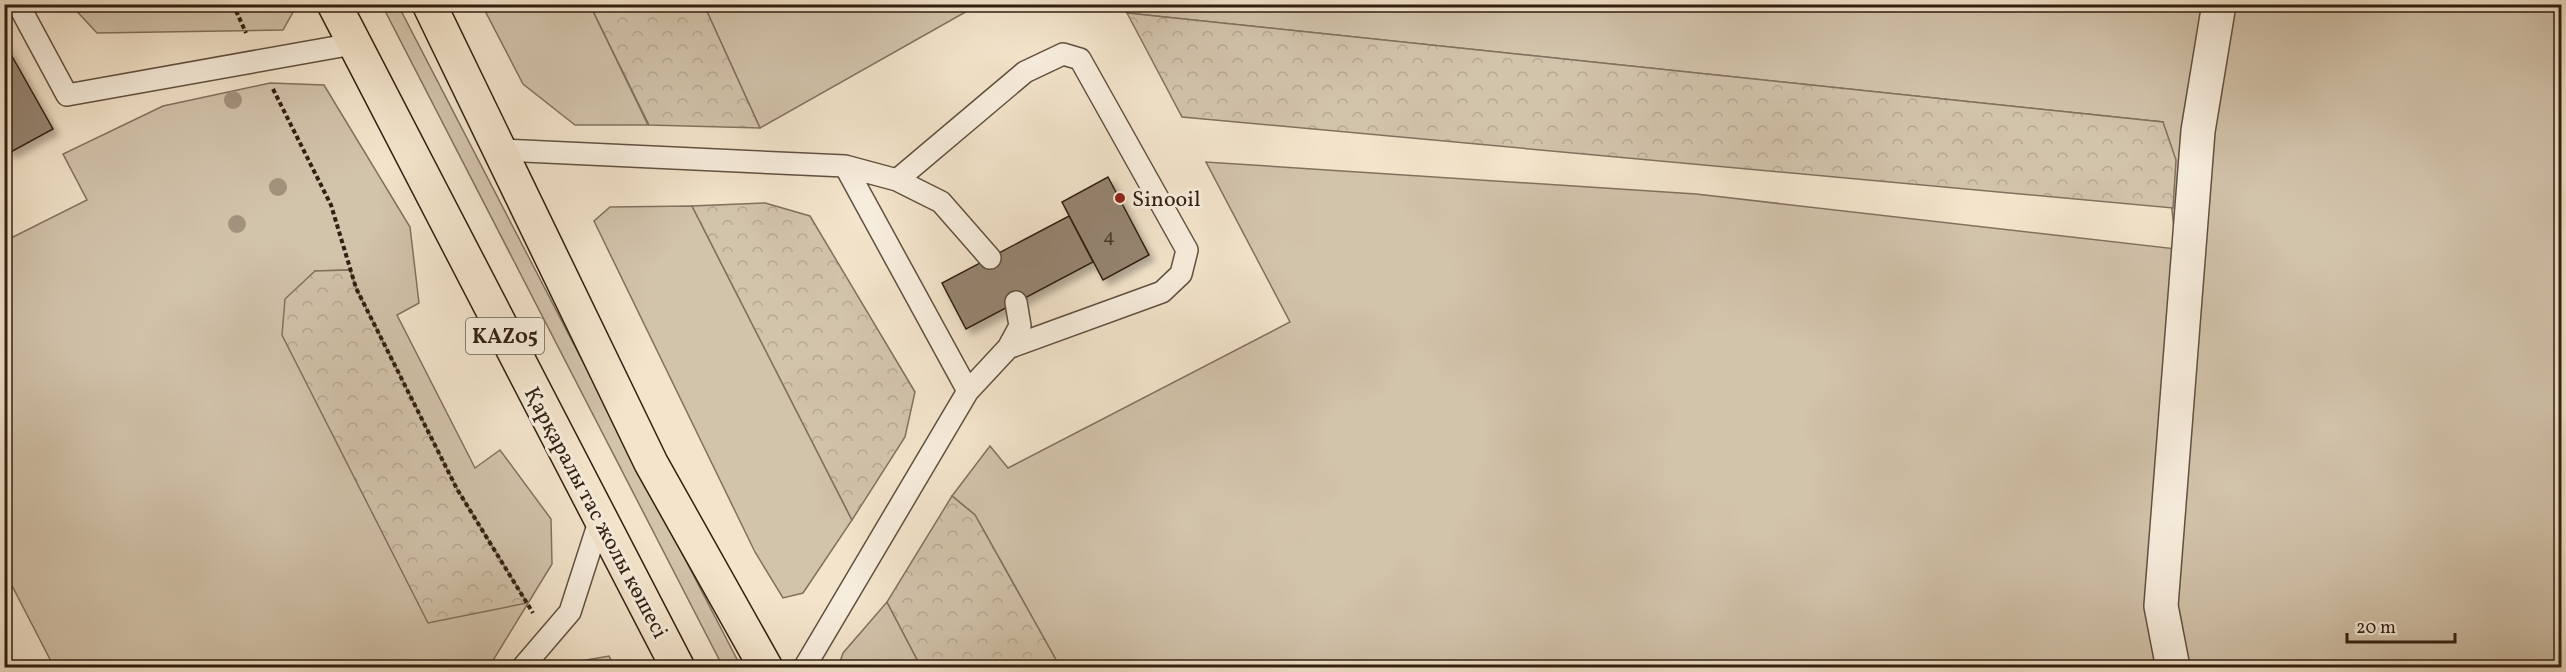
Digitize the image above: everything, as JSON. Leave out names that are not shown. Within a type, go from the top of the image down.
[{"type":"main road","name":"Қарқаралы тас жолы көшесі","points":[[334,4],[678,668]]},
{"type":"main road","name":"KАZ05","points":[[429,4],[651,463],[766,668]]},
{"type":"street","points":[[2173,668],[2161,606],[2198,131],[2219,4]]},
{"type":"lane","points":[[18,4],[67,94],[353,44]]},
{"type":"lane","points":[[897,180],[1025,72],[1063,54],[1080,59],[1187,250],[1181,274],[1162,292],[1008,348]]},
{"type":"lane","points":[[501,150],[845,166],[897,180],[941,202],[990,258]]},
{"type":"lane","points":[[845,166],[968,391]]},
{"type":"lane","points":[[804,668],[968,391],[1008,348],[1020,326],[1016,302]]},
{"type":"lane","points":[[522,668],[570,612],[600,519]]},
{"type":"path","points":[[233,4],[331,205],[356,288],[457,489],[548,638]]},
{"type":"green space","points":[[71,5],[297,5],[283,30],[97,33]]},
{"type":"green space","points":[[382,5],[398,5],[741,667],[723,667]]},
{"type":"green space","points":[[482,5],[590,5],[648,125],[575,125],[523,84]]},
{"type":"green space","points":[[590,5],[704,5],[760,128],[649,125]]},
{"type":"green space","points":[[704,5],[978,5],[760,128]]},
{"type":"green space","points":[[1123,5],[2561,5],[2561,667],[1060,667],[975,515],[952,496],[990,446],[1008,468],[1290,322],[1206,162],[1696,194],[2176,249],[2163,122],[1127,13]]},
{"type":"green space","points":[[1127,13],[2163,122],[2176,160],[2173,208],[1182,117]]},
{"type":"green space","points":[[270,83],[324,85],[410,227],[419,303],[397,315],[475,468],[500,450],[551,519],[552,564],[489,667],[54,667],[5,572],[5,241],[87,200],[63,154],[163,106]],"holes":[[[350,270],[356,288],[457,489],[527,603],[315,271]]]},
{"type":"green space","points":[[765,203],[810,216],[915,392],[905,437],[852,520],[692,206]]},
{"type":"green space","points":[[692,206],[852,520],[803,593],[783,598],[755,552],[594,221],[610,207]]},
{"type":"green space","points":[[350,270],[356,288],[457,489],[527,603],[428,623],[282,335],[285,299],[315,271]]},
{"type":"green space","points":[[952,496],[975,515],[1060,667],[921,667],[887,602]]},
{"type":"green space","points":[[887,602],[921,667],[838,668],[843,653]]},
{"type":"green space","points":[[609,656],[615,667],[560,667],[563,664]]},
{"type":"building","points":[[4,42],[53,129],[9,153],[4,144]]},
{"type":"building","points":[[1108,177],[1149,255],[1103,280],[1062,202]]},
{"type":"building","points":[[1069,216],[1093,262],[966,329],[942,283]]},
{"type":"place","name":"Sinooil","points":[[1120,198]]}]
